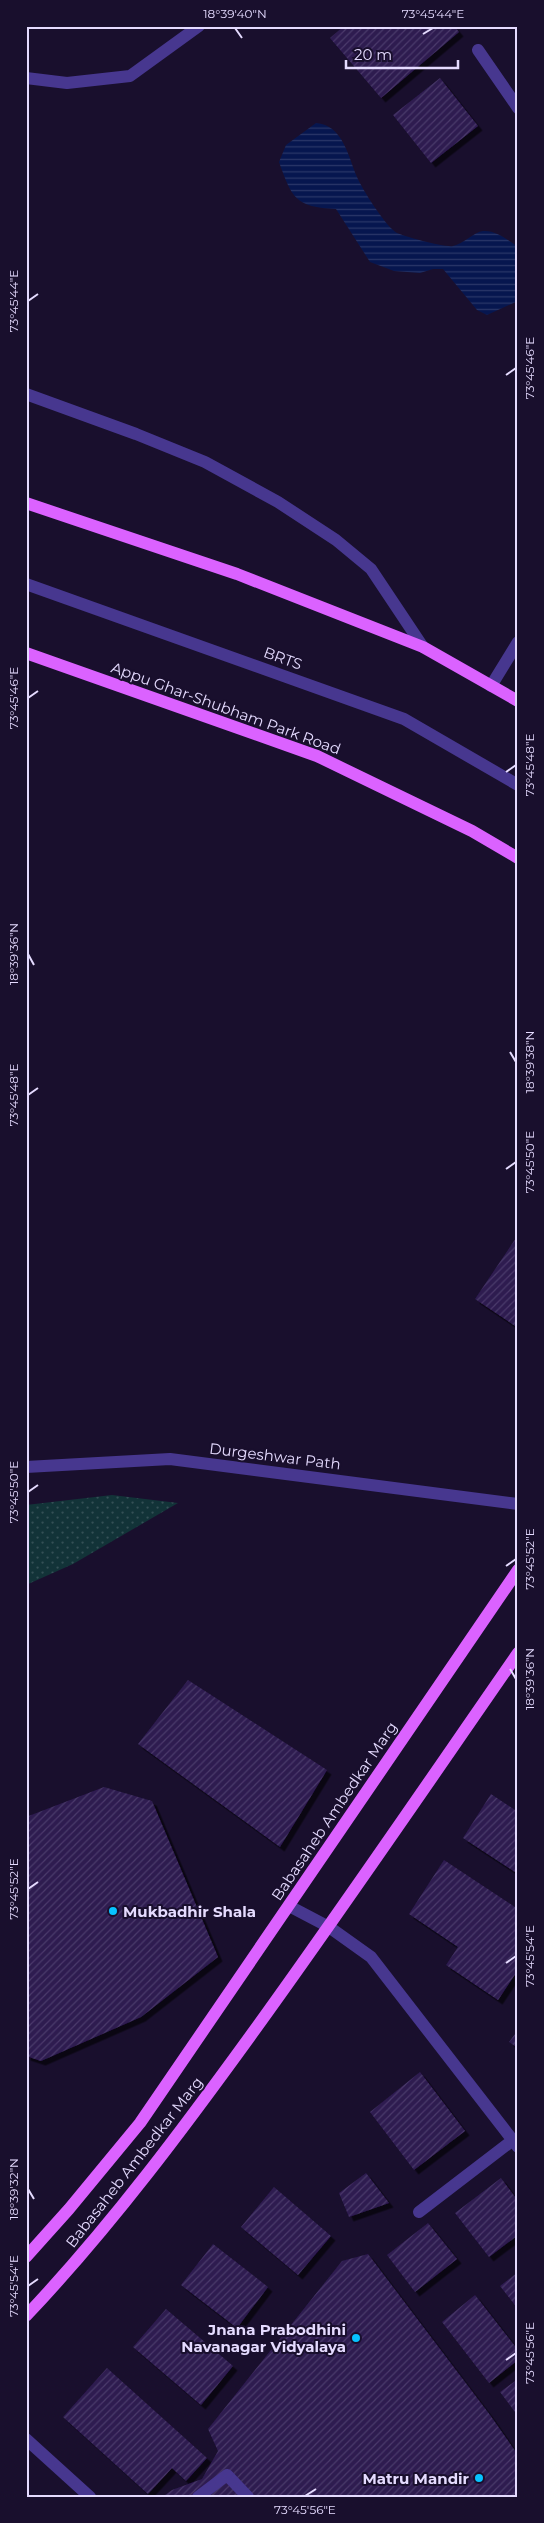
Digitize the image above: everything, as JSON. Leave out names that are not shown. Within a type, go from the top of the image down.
[{"type":"main road","points":[[26,503],[237,574],[423,647],[518,701]]},
{"type":"main road","name":"Appu Ghar-Shubham Park Road","points":[[26,654],[318,756],[472,831],[518,858]]},
{"type":"main road","name":"Babasaheb Ambedkar Marg","points":[[26,2257],[69,2209],[140,2123],[518,1570]]},
{"type":"main road","name":"Babasaheb Ambedkar Marg","points":[[26,2316],[63,2277],[174,2141],[329,1927],[518,1653]]},
{"type":"street","points":[[26,78],[67,82],[130,76],[199,26]]},
{"type":"street","points":[[478,50],[518,108]]},
{"type":"street","points":[[26,394],[136,434],[205,462],[278,502],[336,540],[371,570],[423,647]]},
{"type":"street","name":"BRTS","points":[[26,584],[404,719],[518,785]]},
{"type":"street","points":[[491,686],[518,642]]},
{"type":"street","name":"Durgeshwar Path","points":[[26,1467],[170,1459],[518,1504]]},
{"type":"street","points":[[289,1906],[329,1927],[371,1957],[515,2144],[419,2212]]},
{"type":"street","points":[[26,2439],[90,2497]]},
{"type":"street","points":[[198,2497],[227,2475],[248,2497]]},
{"type":"green space","points":[[112,1495],[178,1503],[73,1564],[26,1585],[26,1505]]},
{"type":"shaded area","points":[[316,123],[333,129],[338,135],[364,190],[381,216],[397,233],[407,237],[453,246],[480,232],[488,231],[502,236],[518,247],[518,301],[487,315],[477,310],[443,269],[433,269],[420,273],[394,271],[370,262],[336,209],[312,206],[303,203],[297,198],[288,184],[279,162],[286,145]]},
{"type":"building","points":[[344,26],[454,26],[459,32],[381,98],[330,38]]},
{"type":"building","points":[[440,78],[478,126],[431,163],[393,115]]},
{"type":"building","points":[[518,1235],[518,1328],[475,1299]]},
{"type":"building","points":[[188,1680],[327,1770],[280,1847],[138,1744]]},
{"type":"building","name":"Mukbadhir Shala","points":[[104,1787],[152,1801],[218,1957],[141,2017],[41,2061],[26,2056],[26,1817]]},
{"type":"building","points":[[491,1794],[518,1812],[518,1874],[463,1838]]},
{"type":"building","points":[[444,1860],[518,1909],[518,1970],[498,2000],[446,1965],[458,1947],[409,1914]]},
{"type":"building","points":[[518,2030],[518,2048],[509,2042]]},
{"type":"building","points":[[420,2072],[465,2131],[414,2170],[370,2112]]},
{"type":"building","points":[[366,2173],[389,2203],[349,2217],[339,2193]]},
{"type":"building","points":[[501,2178],[518,2201],[518,2235],[489,2257],[455,2213]]},
{"type":"building","points":[[274,2187],[331,2236],[298,2275],[241,2227]]},
{"type":"building","points":[[428,2223],[457,2259],[415,2292],[387,2255]]},
{"type":"building","points":[[213,2244],[268,2287],[237,2328],[181,2285]]},
{"type":"building","name":"Jnana Prabodhini Navanagar Vidyalaya","points":[[368,2254],[518,2455],[518,2497],[162,2497],[172,2490],[202,2479],[218,2451],[208,2429],[342,2261]]},
{"type":"building","points":[[518,2272],[518,2309],[500,2286]]},
{"type":"building","points":[[475,2295],[518,2350],[518,2360],[489,2383],[442,2322]]},
{"type":"building","points":[[166,2309],[233,2366],[201,2405],[133,2347]]},
{"type":"building","points":[[107,2368],[207,2458],[186,2481],[172,2468],[148,2494],[63,2417]]},
{"type":"building","points":[[518,2379],[518,2416],[500,2392]]},
{"type":"place","name":"Mukbadhir Shala","points":[[113,1911]]},
{"type":"place","name":"Jnana Prabodhini Navanagar Vidyalaya","points":[[356,2338]]},
{"type":"place","name":"Matru Mandir","points":[[479,2478]]}]
